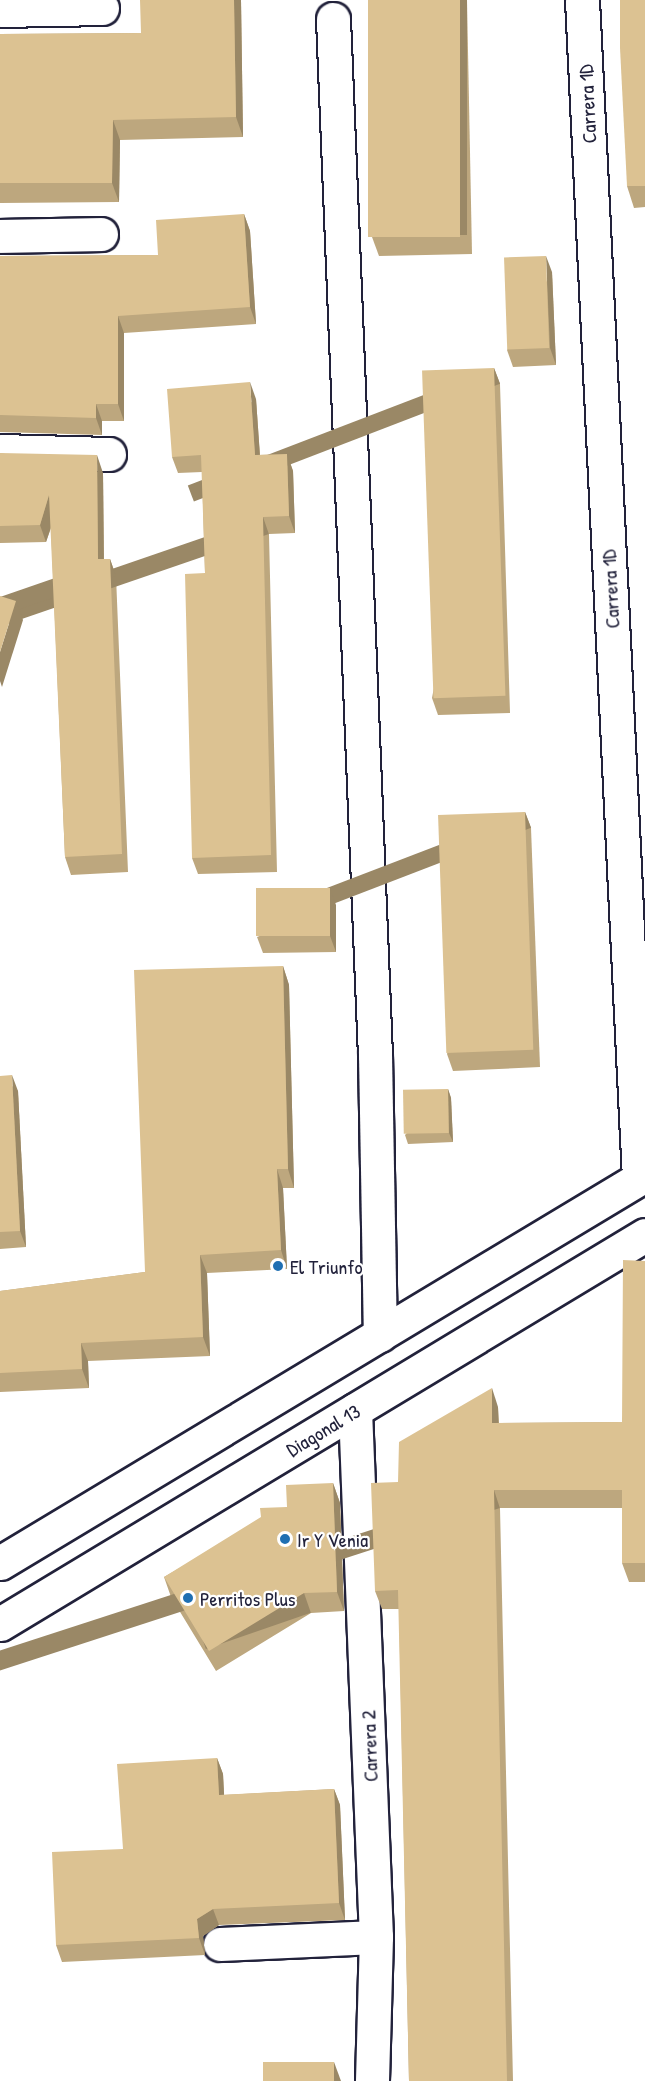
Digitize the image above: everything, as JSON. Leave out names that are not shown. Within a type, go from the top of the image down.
[{"type":"street","name":"Carrera 1D","points":[[582,0],[642,1177]]},
{"type":"street","points":[[0,10],[102,8]]},
{"type":"street","points":[[333,19],[375,1054],[380,1335]]},
{"type":"street","points":[[0,236],[101,234]]},
{"type":"street","points":[[0,451],[108,454]]},
{"type":"street","points":[[0,1563],[642,1177]]},
{"type":"street","name":"Diagonal 13","points":[[0,1624],[645,1235]]},
{"type":"street","name":"Carrera 2","points":[[355,1410],[376,1937],[372,2081]]},
{"type":"street","points":[[220,1944],[376,1937]]},
{"type":"building","points":[[140,0],[234,0],[236,117],[113,120],[112,183],[0,183],[0,34],[141,33]]},
{"type":"building","points":[[368,0],[460,0],[460,237],[368,237]]},
{"type":"building","points":[[620,0],[645,0],[645,186],[627,186],[620,48]]},
{"type":"building","points":[[244,214],[250,307],[118,316],[118,404],[96,404],[96,418],[0,415],[0,256],[158,255],[156,220]]},
{"type":"building","points":[[546,256],[549,348],[507,349],[504,257]]},
{"type":"building","points":[[494,368],[505,696],[433,698],[422,371]]},
{"type":"building","points":[[250,382],[255,455],[287,454],[289,516],[263,517],[271,855],[192,858],[185,574],[205,573],[201,455],[172,457],[167,389]]},
{"type":"building","points":[[0,453],[97,455],[98,559],[110,559],[122,854],[65,857],[49,495],[40,525],[0,526]]},
{"type":"building","points":[[0,596],[16,601],[0,652]]},
{"type":"building","points":[[525,812],[533,1050],[446,1053],[438,815]]},
{"type":"building","points":[[256,888],[330,888],[330,936],[256,936]]},
{"type":"building","points":[[283,966],[288,1169],[277,1169],[281,1250],[200,1255],[203,1337],[81,1343],[82,1369],[0,1373],[0,1291],[145,1272],[134,970]]},
{"type":"building","points":[[12,1075],[20,1231],[0,1232],[0,1076]]},
{"type":"building","points":[[448,1089],[449,1133],[404,1134],[403,1090]]},
{"type":"building","points":[[623,1260],[645,1261],[645,1563],[622,1563],[622,1490],[494,1490],[507,2081],[409,2081],[398,1590],[375,1591],[371,1483],[398,1482],[399,1442],[492,1388],[492,1423],[622,1422]]},
{"type":"building","points":[[333,1483],[337,1592],[304,1593],[209,1651],[164,1577],[261,1517],[260,1508],[287,1507],[286,1485]]},
{"type":"building","points":[[217,1758],[219,1795],[334,1789],[339,1903],[213,1909],[197,1919],[199,1938],[56,1945],[52,1852],[123,1849],[117,1764]]},
{"type":"building","points":[[263,2062],[334,2062],[334,2081],[263,2081]]},
{"type":"place","name":"El Triunfo","points":[[278,1266]]},
{"type":"place","name":"Ir Y Venia","points":[[285,1539]]},
{"type":"place","name":"Perritos Plus","points":[[188,1598]]}]
